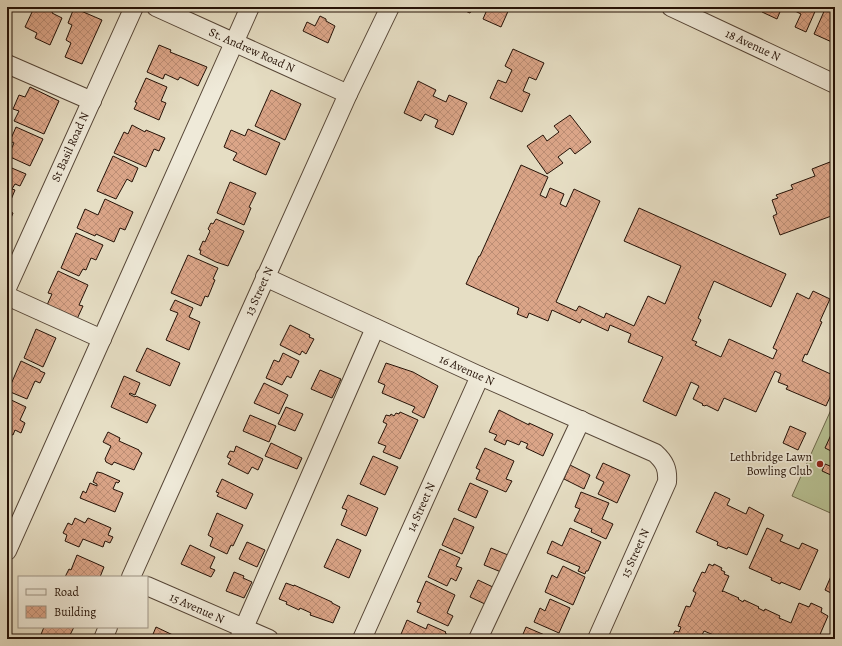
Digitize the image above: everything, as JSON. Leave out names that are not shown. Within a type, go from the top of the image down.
[{"type":"street","name":"St Basil Road N","points":[[7,288],[134,7]]},
{"type":"street","name":"St. Andrew Road N","points":[[156,7],[348,94]]},
{"type":"street","points":[[7,552],[250,7]]},
{"type":"street","name":"13 Street N","points":[[131,576],[348,94],[390,7]]},
{"type":"street","name":"18 Avenue N","points":[[671,7],[835,84]]},
{"type":"street","points":[[7,64],[92,101]]},
{"type":"street","name":"16 Avenue N","points":[[265,278],[480,376],[656,453],[663,460],[666,466]]},
{"type":"street","points":[[7,296],[102,339]]},
{"type":"street","points":[[241,634],[375,328]]},
{"type":"street","name":"14 Street N","points":[[362,639],[480,376]]},
{"type":"street","points":[[478,639],[581,420]]},
{"type":"street","name":"15 Street N","points":[[597,639],[667,482],[668,473],[666,466]]},
{"type":"street","name":"15 Avenue N","points":[[148,587],[241,634],[269,639]]},
{"type":"street","points":[[103,639],[108,628]]},
{"type":"green space","name":"Lethbridge Lawn Bowling Club","points":[[835,401],[835,515],[792,496]]},
{"type":"building","points":[[30,7],[55,7],[52,13],[62,18],[50,45],[35,38],[37,33],[25,27],[33,10]]},
{"type":"building","points":[[456,7],[473,7],[470,13]]},
{"type":"building","points":[[475,7],[510,7],[501,27],[483,19],[486,12]]},
{"type":"building","points":[[764,7],[782,7],[777,19],[762,12]]},
{"type":"building","points":[[787,7],[817,7],[806,32],[795,27],[801,14]]},
{"type":"building","points":[[826,7],[835,7],[834,43],[814,34]]},
{"type":"building","points":[[74,8],[102,20],[82,64],[65,57],[71,43],[66,40],[72,25],[68,23]]},
{"type":"building","points":[[320,16],[335,26],[328,43],[303,31],[307,22],[315,26]]},
{"type":"building","points":[[159,45],[171,50],[170,52],[207,67],[198,86],[180,77],[178,80],[165,74],[163,79],[147,72]]},
{"type":"building","points":[[513,49],[544,63],[536,80],[529,77],[523,91],[530,94],[522,112],[490,98],[498,80],[506,83],[512,70],[505,66]]},
{"type":"building","points":[[146,78],[167,87],[161,101],[166,103],[159,120],[134,109],[137,103],[135,102]]},
{"type":"building","points":[[418,81],[436,90],[433,96],[446,102],[449,95],[467,103],[453,135],[435,127],[438,120],[425,114],[421,121],[404,113]]},
{"type":"building","points":[[30,87],[59,101],[44,134],[14,121],[19,111],[13,109],[19,95],[25,97]]},
{"type":"building","points":[[271,90],[301,104],[285,140],[255,126]]},
{"type":"building","points":[[570,115],[591,142],[575,154],[570,148],[558,157],[563,163],[547,174],[527,146],[543,135],[547,141],[559,132],[554,126]]},
{"type":"building","points":[[132,125],[145,132],[146,130],[165,138],[159,151],[154,149],[146,167],[114,153],[124,132],[128,134]]},
{"type":"building","points":[[16,127],[43,139],[30,166],[8,156],[14,143],[10,141]]},
{"type":"building","points":[[248,129],[280,143],[266,175],[233,160],[237,153],[224,147],[231,130],[245,136]]},
{"type":"building","points":[[113,156],[138,168],[132,182],[127,179],[116,199],[97,191]]},
{"type":"building","points":[[830,162],[835,175],[834,215],[780,235],[773,216],[777,214],[772,200],[778,198],[776,195],[793,189],[791,185],[815,176],[812,169]]},
{"type":"building","points":[[521,165],[548,177],[540,195],[546,198],[550,188],[564,194],[560,204],[566,207],[574,189],[600,201],[556,302],[576,311],[579,306],[604,318],[606,313],[634,326],[648,296],[665,304],[681,266],[624,241],[639,208],[786,274],[771,307],[714,281],[698,318],[701,320],[692,340],[697,342],[695,345],[721,357],[729,339],[773,359],[777,350],[773,348],[797,293],[809,299],[813,291],[830,299],[820,321],[822,322],[807,355],[805,354],[802,361],[835,376],[835,386],[826,406],[786,389],[788,386],[778,382],[781,374],[775,371],[756,412],[724,398],[718,411],[706,405],[702,405],[703,404],[693,399],[699,386],[691,382],[676,416],[643,401],[663,357],[628,342],[631,334],[610,325],[608,331],[582,319],[580,323],[552,310],[548,321],[529,313],[527,318],[517,314],[519,308],[466,284]]},
{"type":"building","points":[[7,166],[26,174],[20,186],[15,184],[12,189],[15,190],[10,202],[7,201]]},
{"type":"building","points":[[230,182],[256,193],[249,207],[251,208],[244,225],[217,213]]},
{"type":"building","points":[[105,199],[133,212],[125,230],[120,228],[114,242],[77,228],[85,209],[98,215]]},
{"type":"building","points":[[7,208],[9,209],[8,211],[13,213],[7,228]]},
{"type":"building","points":[[216,219],[244,231],[228,266],[200,254],[201,250],[199,250],[210,231],[208,229],[211,223],[213,224]]},
{"type":"building","points":[[76,233],[103,245],[96,260],[91,258],[86,270],[83,269],[79,276],[61,268]]},
{"type":"building","points":[[188,255],[218,268],[208,297],[205,296],[201,306],[171,293]]},
{"type":"building","points":[[58,271],[88,285],[79,305],[83,306],[77,319],[47,305],[52,294],[48,293]]},
{"type":"building","points":[[175,300],[193,308],[189,317],[200,322],[189,350],[166,340],[178,313],[170,310]]},
{"type":"building","points":[[290,325],[310,335],[309,337],[314,339],[306,354],[302,351],[300,355],[280,345]]},
{"type":"building","points":[[36,329],[56,338],[43,367],[24,358]]},
{"type":"building","points":[[147,348],[180,363],[170,386],[136,371]]},
{"type":"building","points":[[283,353],[299,361],[291,378],[287,376],[282,385],[266,378],[274,360],[279,362]]},
{"type":"building","points":[[21,361],[45,373],[40,383],[35,381],[27,399],[8,391]]},
{"type":"building","points":[[386,363],[413,372],[438,386],[424,418],[412,412],[415,407],[382,393],[385,385],[378,382]]},
{"type":"building","points":[[320,370],[341,379],[332,398],[311,389]]},
{"type":"building","points":[[124,376],[140,383],[135,395],[129,394],[156,405],[147,423],[111,407]]},
{"type":"building","points":[[264,383],[288,395],[279,414],[254,403]]},
{"type":"building","points":[[7,398],[26,407],[20,420],[25,423],[21,433],[15,430],[13,435],[7,433]]},
{"type":"building","points":[[286,407],[303,414],[295,431],[278,424]]},
{"type":"building","points":[[499,410],[529,425],[529,423],[553,434],[543,456],[526,448],[528,444],[521,441],[519,445],[507,440],[505,445],[494,440],[497,435],[489,432]]},
{"type":"building","points":[[400,412],[418,420],[400,459],[383,452],[386,446],[378,443],[387,424],[383,422],[386,415],[390,416],[391,414],[394,416],[396,413],[399,414]]},
{"type":"building","points":[[250,415],[276,426],[269,442],[243,431]]},
{"type":"building","points":[[790,426],[806,433],[798,450],[783,443]]},
{"type":"building","points":[[835,426],[835,453],[825,448]]},
{"type":"building","points":[[108,432],[120,438],[119,441],[139,450],[142,453],[134,470],[114,462],[112,465],[106,462],[105,459],[111,446],[103,442]]},
{"type":"building","points":[[7,443],[11,445],[7,455]]},
{"type":"building","points":[[271,443],[302,458],[297,469],[265,456]]},
{"type":"building","points":[[236,446],[263,459],[258,470],[252,467],[248,474],[228,464],[231,459],[227,457],[230,451],[234,452]]},
{"type":"building","points":[[485,448],[514,461],[506,479],[512,481],[506,492],[476,479],[480,470],[476,468]]},
{"type":"building","points":[[373,456],[398,467],[385,495],[360,484]]},
{"type":"building","points":[[603,463],[630,475],[617,503],[598,494],[604,482],[596,478]]},
{"type":"building","points":[[825,464],[835,468],[835,482],[831,480],[833,476],[822,471]]},
{"type":"building","points":[[570,465],[590,475],[584,489],[564,479]]},
{"type":"building","points":[[97,472],[120,481],[118,483],[116,482],[113,489],[123,493],[115,512],[80,498],[83,491],[86,493],[90,483],[97,486],[97,484],[93,482]]},
{"type":"building","points":[[222,479],[253,494],[246,509],[217,496],[219,493],[216,492]]},
{"type":"building","points":[[470,483],[488,491],[476,518],[458,510]]},
{"type":"building","points":[[581,492],[609,503],[602,519],[613,524],[606,539],[591,532],[592,529],[574,521],[580,509],[575,507]]},
{"type":"building","points":[[715,492],[730,499],[727,505],[746,514],[749,507],[764,515],[747,555],[728,547],[727,549],[717,545],[718,542],[696,532]]},
{"type":"building","points":[[348,495],[378,508],[366,536],[341,525],[347,510],[342,508]]},
{"type":"building","points":[[217,513],[243,525],[233,546],[231,545],[227,554],[210,546],[213,538],[208,535]]},
{"type":"building","points":[[75,518],[85,523],[88,518],[111,528],[108,535],[113,537],[110,543],[105,541],[103,547],[83,539],[79,547],[65,541],[67,535],[63,533],[68,523],[72,525]]},
{"type":"building","points":[[454,518],[474,527],[462,554],[442,545]]},
{"type":"building","points":[[570,528],[601,542],[588,571],[586,571],[585,574],[578,571],[580,567],[547,553],[552,541],[562,546]]},
{"type":"building","points":[[767,528],[783,535],[780,541],[799,549],[802,543],[818,550],[800,590],[781,582],[780,584],[771,580],[772,578],[749,568]]},
{"type":"building","points":[[337,539],[361,550],[349,578],[324,567]]},
{"type":"building","points":[[247,542],[265,550],[257,567],[239,559]]},
{"type":"building","points":[[190,545],[215,557],[210,568],[215,570],[211,577],[181,564]]},
{"type":"building","points":[[491,548],[508,555],[501,572],[484,565]]},
{"type":"building","points":[[440,549],[460,558],[456,566],[462,568],[456,581],[451,578],[447,586],[428,577]]},
{"type":"building","points":[[77,555],[104,567],[100,576],[66,576],[69,569],[71,570]]},
{"type":"building","points":[[709,564],[713,566],[714,564],[722,568],[721,570],[725,572],[724,574],[729,576],[722,592],[723,591],[739,598],[738,599],[743,602],[744,600],[764,611],[765,609],[780,616],[779,618],[791,623],[799,603],[809,607],[811,603],[822,608],[821,612],[828,616],[818,639],[718,639],[715,638],[716,636],[704,631],[700,639],[671,639],[675,631],[679,632],[681,627],[678,626],[686,606],[690,607],[696,593],[693,591],[702,572],[705,573]]},
{"type":"building","points":[[563,566],[585,577],[573,605],[545,592],[552,575],[557,578]]},
{"type":"building","points":[[835,567],[835,595],[825,590]]},
{"type":"building","points":[[234,572],[244,576],[243,578],[252,582],[244,598],[226,591]]},
{"type":"building","points":[[478,580],[495,588],[487,605],[470,597]]},
{"type":"building","points":[[426,581],[455,595],[447,613],[453,616],[448,626],[417,612],[421,603],[417,602]]},
{"type":"building","points":[[286,583],[294,585],[340,607],[333,623],[310,615],[311,613],[300,608],[299,610],[286,604],[287,602],[279,599]]},
{"type":"building","points":[[550,599],[570,608],[559,633],[534,622],[540,608],[545,611]]},
{"type":"building","points":[[407,620],[426,629],[428,624],[446,632],[445,633],[450,636],[449,639],[399,639]]},
{"type":"building","points":[[156,627],[175,636],[173,639],[151,639]]},
{"type":"building","points":[[526,627],[554,639],[521,639]]},
{"type":"building","points":[[44,628],[74,628],[68,639],[46,639],[40,637]]},
{"type":"place","name":"Lethbridge Lawn Bowling Club","points":[[820,464]]}]
